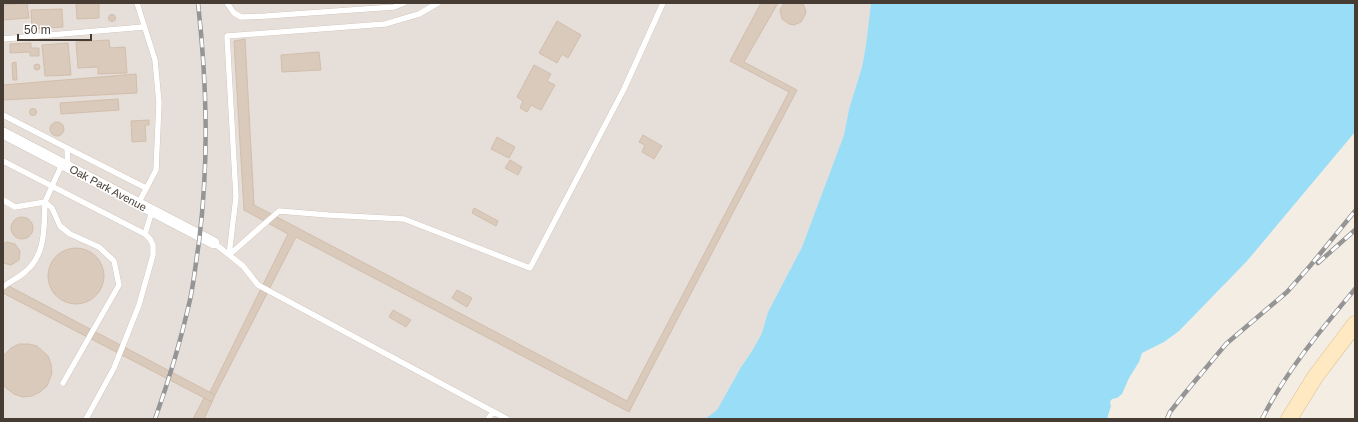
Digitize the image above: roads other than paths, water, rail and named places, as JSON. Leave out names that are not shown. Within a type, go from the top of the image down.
[{"type":"main road","points":[[1289,419],[1315,377],[1355,324]]},
{"type":"street","name":"Oak Park Avenue","points":[[3,133],[214,243]]},
{"type":"lane","points":[[136,3],[155,60],[159,103],[156,170],[138,204]]},
{"type":"lane","points":[[227,3],[234,13],[241,17],[394,7],[404,3]]},
{"type":"lane","points":[[229,255],[236,197],[227,36],[385,24],[419,14],[438,3]]},
{"type":"lane","points":[[229,255],[279,211],[404,219],[530,268],[624,89],[663,3]]},
{"type":"lane","points":[[3,39],[144,27]]},
{"type":"lane","points":[[3,115],[146,188]]},
{"type":"lane","points":[[3,287],[25,273],[32,266],[38,256],[43,244],[45,202],[65,166],[68,148]]},
{"type":"lane","points":[[3,161],[145,234],[150,239],[152,244],[153,255],[139,305],[114,368],[86,419]]},
{"type":"lane","points":[[3,200],[15,207],[45,202]]},
{"type":"lane","points":[[45,202],[52,208],[60,226],[70,234],[99,247],[114,261],[119,285],[63,383]]},
{"type":"lane","points":[[145,234],[152,211]]},
{"type":"lane","points":[[214,243],[243,266],[258,285],[507,419]]},
{"type":"lane","points":[[488,419],[493,412]]},
{"type":"water","points":[[871,3],[1355,3],[1355,132],[1247,261],[1179,331],[1164,342],[1142,353],[1139,362],[1129,378],[1122,394],[1117,398],[1112,399],[1110,402],[1111,406],[1107,419],[705,419],[717,410],[741,367],[752,351],[762,333],[768,312],[802,247],[844,135],[849,109],[862,67]]},
{"type":"railway","points":[[155,419],[183,330],[190,300],[199,242],[204,182],[206,122],[198,3]]},
{"type":"railway","points":[[1167,419],[1170,412],[1226,344],[1287,292],[1355,211]]},
{"type":"railway","points":[[1318,263],[1355,230]]},
{"type":"railway","points":[[1262,419],[1271,401],[1293,368],[1317,335],[1355,289]]}]
